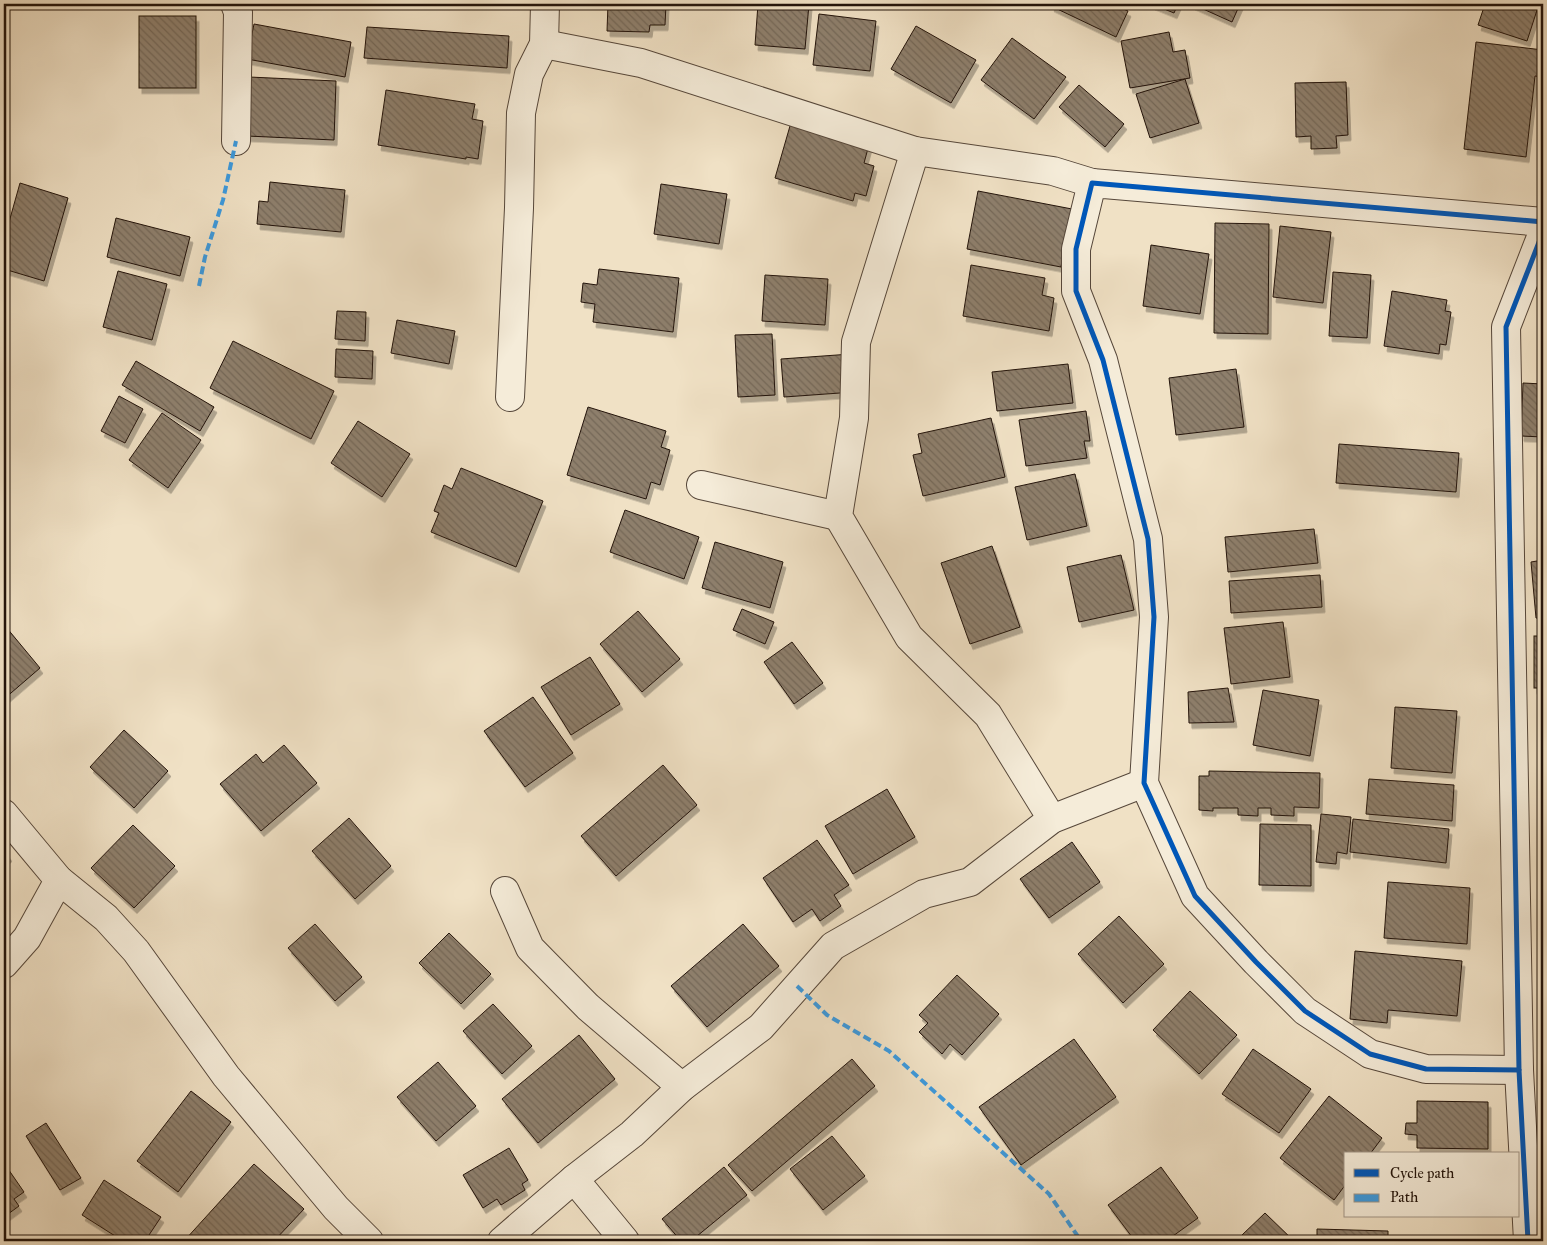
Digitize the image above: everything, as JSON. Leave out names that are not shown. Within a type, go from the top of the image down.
[{"type":"street","points":[[235,4],[238,12],[236,141]]},
{"type":"street","points":[[510,397],[519,208],[521,113],[529,74],[544,44],[545,4]]},
{"type":"street","points":[[544,44],[641,63],[915,151],[1052,171],[1092,183],[1543,222]]},
{"type":"street","points":[[915,151],[856,342],[854,418],[838,516],[909,637],[988,715],[1052,819]]},
{"type":"street","points":[[1092,183],[1076,249],[1076,291],[1103,360],[1148,539],[1154,616],[1144,784],[1196,896],[1256,962],[1305,1011],[1370,1054],[1426,1069],[1519,1070]]},
{"type":"street","points":[[1528,1241],[1519,1070],[1506,327],[1543,232]]},
{"type":"street","points":[[701,485],[838,516]]},
{"type":"street","points":[[502,1241],[574,1179],[632,1134],[682,1087],[761,1027],[833,946],[924,894],[970,882],[1052,819],[1144,784]]},
{"type":"street","points":[[4,814],[59,880],[106,918],[136,951],[226,1076],[336,1208],[369,1241]]},
{"type":"street","points":[[4,964],[27,938],[59,880]]},
{"type":"street","points":[[505,891],[530,948],[588,1007],[682,1087]]},
{"type":"street","points":[[574,1179],[625,1241]]},
{"type":"building","points":[[608,4],[666,4],[665,25],[650,25],[649,32],[607,31]]},
{"type":"building","points":[[758,4],[809,4],[805,49],[755,45]]},
{"type":"building","points":[[1052,4],[1112,4],[1128,11],[1116,37],[1051,6]]},
{"type":"building","points":[[1152,4],[1178,4],[1174,13]]},
{"type":"building","points":[[1192,4],[1240,4],[1232,22]]},
{"type":"building","points":[[1485,4],[1539,4],[1527,41],[1478,25]]},
{"type":"building","points":[[819,14],[876,21],[870,71],[813,65]]},
{"type":"building","points":[[139,16],[196,16],[196,88],[139,88]]},
{"type":"building","points":[[254,24],[351,42],[345,77],[247,59]]},
{"type":"building","points":[[916,26],[976,60],[951,103],[891,69]]},
{"type":"building","points":[[367,27],[509,36],[507,68],[364,58]]},
{"type":"building","points":[[1169,32],[1173,52],[1185,50],[1190,78],[1130,88],[1121,41]]},
{"type":"building","points":[[1012,38],[1066,77],[1034,119],[981,80]]},
{"type":"building","points":[[1476,42],[1543,50],[1543,77],[1535,76],[1526,157],[1464,149]]},
{"type":"building","points":[[249,77],[336,81],[334,140],[247,136]]},
{"type":"building","points":[[1185,79],[1199,123],[1150,138],[1136,94]]},
{"type":"building","points":[[1346,82],[1348,135],[1336,136],[1337,148],[1311,149],[1311,136],[1296,137],[1295,83]]},
{"type":"building","points":[[1079,85],[1124,124],[1105,147],[1059,107]]},
{"type":"building","points":[[386,90],[475,104],[472,119],[483,121],[478,159],[466,157],[466,159],[378,145]]},
{"type":"building","points":[[792,119],[870,141],[864,163],[874,166],[866,196],[855,193],[853,201],[775,178]]},
{"type":"building","points":[[270,182],[345,190],[341,232],[257,224],[259,201],[268,202]]},
{"type":"building","points":[[20,183],[68,198],[44,281],[4,269],[4,240]]},
{"type":"building","points":[[661,184],[727,194],[719,244],[654,234]]},
{"type":"building","points":[[978,191],[1072,209],[1061,267],[967,249]]},
{"type":"building","points":[[116,218],[190,237],[180,276],[107,257]]},
{"type":"building","points":[[1215,223],[1269,224],[1268,334],[1214,333]]},
{"type":"building","points":[[1280,226],[1331,232],[1323,303],[1273,297]]},
{"type":"building","points":[[1151,245],[1209,254],[1200,314],[1143,306]]},
{"type":"building","points":[[971,265],[1045,278],[1042,295],[1054,298],[1049,331],[963,316]]},
{"type":"building","points":[[599,269],[679,278],[673,332],[593,322],[595,304],[581,302],[583,283],[597,285]]},
{"type":"building","points":[[118,271],[167,284],[152,340],[103,327]]},
{"type":"building","points":[[1333,272],[1371,275],[1367,338],[1329,336]]},
{"type":"building","points":[[765,275],[828,279],[825,325],[762,321]]},
{"type":"building","points":[[1392,291],[1447,300],[1445,311],[1451,312],[1446,345],[1440,344],[1439,354],[1384,346]]},
{"type":"building","points":[[337,311],[366,312],[365,341],[335,339]]},
{"type":"building","points":[[397,320],[455,331],[449,364],[391,353]]},
{"type":"building","points":[[772,334],[775,395],[738,397],[735,335]]},
{"type":"building","points":[[233,341],[334,391],[311,439],[210,388]]},
{"type":"building","points":[[336,349],[373,351],[372,379],[335,377]]},
{"type":"building","points":[[851,354],[854,392],[784,397],[781,359]]},
{"type":"building","points":[[136,361],[214,407],[200,431],[122,385]]},
{"type":"building","points":[[1068,364],[1073,403],[997,411],[992,372]]},
{"type":"building","points":[[1236,369],[1244,427],[1176,435],[1169,378]]},
{"type":"building","points":[[1523,383],[1543,384],[1543,437],[1521,436]]},
{"type":"building","points":[[119,396],[143,409],[125,443],[101,431]]},
{"type":"building","points":[[588,407],[666,431],[661,447],[670,450],[660,485],[651,482],[646,499],[567,475]]},
{"type":"building","points":[[1086,411],[1090,441],[1084,441],[1087,458],[1026,466],[1019,420]]},
{"type":"building","points":[[162,413],[201,440],[168,488],[129,460]]},
{"type":"building","points":[[991,418],[1005,477],[923,496],[913,455],[922,453],[918,434]]},
{"type":"building","points":[[358,421],[410,454],[382,497],[331,463]]},
{"type":"building","points":[[1339,444],[1459,453],[1456,492],[1336,483]]},
{"type":"building","points":[[461,468],[543,501],[516,567],[431,532],[439,513],[434,511],[444,485],[452,489]]},
{"type":"building","points":[[1075,474],[1087,526],[1027,540],[1015,487]]},
{"type":"building","points":[[625,510],[699,537],[684,579],[610,552]]},
{"type":"building","points":[[1314,529],[1318,563],[1228,572],[1225,537]]},
{"type":"building","points":[[715,542],[783,562],[770,608],[702,588]]},
{"type":"building","points":[[992,546],[1020,627],[970,644],[941,563]]},
{"type":"building","points":[[1121,555],[1134,610],[1079,622],[1067,567]]},
{"type":"building","points":[[1543,560],[1543,618],[1536,618],[1531,562]]},
{"type":"building","points":[[1320,575],[1322,607],[1231,613],[1229,581]]},
{"type":"building","points":[[742,609],[774,622],[765,644],[733,630]]},
{"type":"building","points":[[638,611],[680,659],[642,692],[600,644]]},
{"type":"building","points":[[1283,622],[1290,677],[1231,684],[1224,628]]},
{"type":"building","points":[[6,627],[40,668],[4,699],[4,629]]},
{"type":"building","points":[[1534,636],[1543,636],[1543,688],[1534,688]]},
{"type":"building","points":[[792,642],[823,683],[794,704],[764,662]]},
{"type":"building","points":[[590,657],[620,704],[571,735],[541,687]]},
{"type":"building","points":[[1228,688],[1234,722],[1189,723],[1188,692]]},
{"type":"building","points":[[1263,690],[1319,700],[1310,756],[1253,745]]},
{"type":"building","points":[[533,697],[573,753],[525,787],[484,731]]},
{"type":"building","points":[[1395,707],[1457,711],[1452,773],[1391,768]]},
{"type":"building","points":[[124,730],[168,771],[134,808],[90,767]]},
{"type":"building","points":[[284,745],[317,783],[261,831],[220,784],[256,754],[263,763]]},
{"type":"building","points":[[663,765],[697,805],[616,876],[581,836]]},
{"type":"building","points":[[1209,771],[1320,773],[1319,808],[1294,807],[1294,816],[1271,815],[1271,808],[1258,808],[1258,816],[1238,815],[1238,808],[1213,808],[1213,811],[1199,810],[1199,776],[1209,776]]},
{"type":"building","points":[[1369,779],[1454,785],[1452,821],[1366,814]]},
{"type":"building","points":[[887,789],[915,837],[853,874],[825,826]]},
{"type":"building","points":[[1321,814],[1351,817],[1347,854],[1337,852],[1336,864],[1316,862]]},
{"type":"building","points":[[349,818],[391,866],[355,899],[312,851]]},
{"type":"building","points":[[1353,819],[1449,829],[1446,863],[1350,852]]},
{"type":"building","points":[[1260,824],[1311,825],[1311,886],[1259,885]]},
{"type":"building","points":[[133,825],[175,866],[134,908],[91,868]]},
{"type":"building","points":[[1539,839],[1543,839],[1543,889],[1541,890]]},
{"type":"building","points":[[817,840],[849,885],[834,895],[841,906],[820,921],[812,909],[793,922],[763,878]]},
{"type":"building","points":[[1072,842],[1100,882],[1049,918],[1020,879]]},
{"type":"building","points":[[4,850],[9,856],[4,860]]},
{"type":"building","points":[[1388,882],[1470,888],[1467,944],[1384,938]]},
{"type":"building","points":[[1119,916],[1164,964],[1123,1003],[1078,954]]},
{"type":"building","points":[[315,924],[362,977],[335,1001],[288,948]]},
{"type":"building","points":[[743,924],[779,966],[707,1027],[671,986]]},
{"type":"building","points":[[449,933],[491,974],[461,1004],[419,963]]},
{"type":"building","points":[[1355,951],[1462,961],[1457,1016],[1388,1010],[1387,1023],[1350,1019]]},
{"type":"building","points":[[957,975],[999,1014],[962,1055],[950,1044],[942,1054],[919,1032],[928,1023],[919,1015]]},
{"type":"building","points":[[1190,991],[1237,1035],[1199,1074],[1153,1030]]},
{"type":"building","points":[[493,1004],[532,1046],[502,1074],[463,1031]]},
{"type":"building","points":[[579,1035],[615,1079],[538,1143],[502,1099]]},
{"type":"building","points":[[1074,1039],[1116,1097],[1021,1165],[979,1107]]},
{"type":"building","points":[[1253,1049],[1311,1089],[1279,1133],[1222,1094]]},
{"type":"building","points":[[852,1059],[875,1086],[752,1191],[728,1165]]},
{"type":"building","points":[[438,1062],[476,1106],[436,1141],[397,1097]]},
{"type":"building","points":[[191,1091],[231,1122],[178,1192],[137,1161]]},
{"type":"building","points":[[1329,1096],[1382,1138],[1372,1152],[1344,1152],[1344,1187],[1334,1200],[1280,1158]]},
{"type":"building","points":[[1417,1101],[1488,1102],[1488,1149],[1417,1148],[1417,1135],[1405,1134],[1406,1123],[1417,1123]]},
{"type":"building","points":[[46,1123],[81,1178],[60,1190],[26,1136]]},
{"type":"building","points":[[832,1136],[865,1176],[823,1210],[790,1169]]},
{"type":"building","points":[[509,1148],[528,1180],[522,1184],[525,1190],[501,1205],[497,1199],[483,1208],[463,1175]]},
{"type":"building","points":[[4,1163],[24,1192],[14,1199],[19,1206],[4,1217]]},
{"type":"building","points":[[254,1164],[304,1209],[274,1241],[184,1241]]},
{"type":"building","points":[[724,1167],[747,1195],[691,1241],[681,1241],[662,1219]]},
{"type":"building","points":[[1161,1167],[1198,1218],[1166,1241],[1135,1241],[1108,1205]]},
{"type":"building","points":[[104,1180],[161,1217],[145,1241],[123,1241],[82,1215]]},
{"type":"building","points":[[1265,1213],[1294,1241],[1248,1241],[1242,1235]]},
{"type":"building","points":[[1317,1229],[1388,1231],[1388,1241],[1317,1241]]},
{"type":"building","points":[[1399,1237],[1426,1237],[1426,1241],[1399,1241]]},
{"type":"marked path","points":[[199,286],[205,257],[223,200],[236,141]]},
{"type":"marked path","points":[[797,986],[827,1015],[889,1051],[1049,1194],[1081,1241]]},
{"type":"cycle path","points":[[1519,1070],[1426,1069],[1370,1054],[1305,1011],[1256,962],[1195,896],[1144,783],[1154,617],[1148,539],[1103,360],[1076,291],[1076,249],[1092,183],[1543,222]]},
{"type":"cycle path","points":[[1528,1241],[1519,1070],[1506,327],[1543,232]]}]
